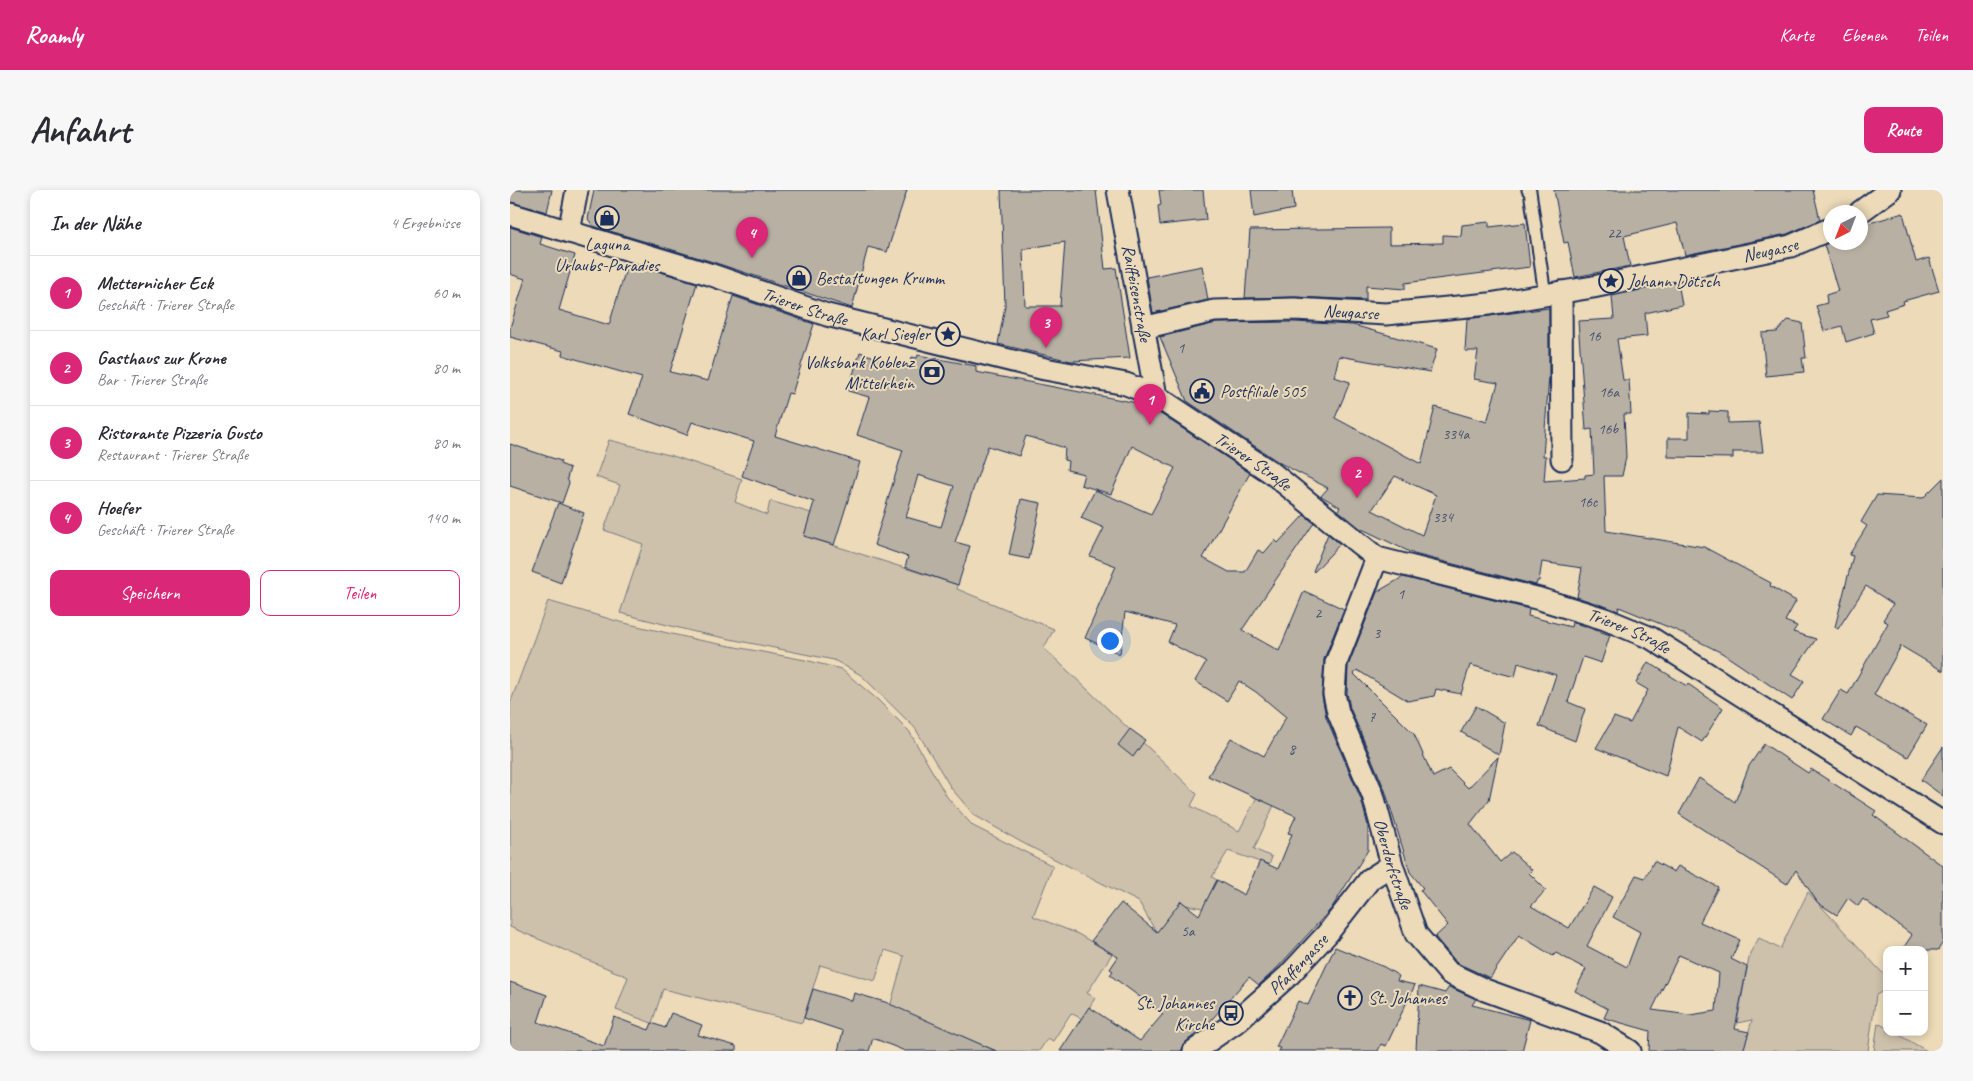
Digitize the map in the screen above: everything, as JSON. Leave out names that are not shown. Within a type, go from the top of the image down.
[{"type":"street","points":[[569,232],[578,190]]},
{"type":"street","name":"Raiffeisenstraße","points":[[1118,190],[1156,396]]},
{"type":"street","points":[[1868,206],[1890,190]]},
{"type":"street","name":"Trierer Straße","points":[[510,214],[709,274],[828,316],[1045,369],[1126,384],[1156,396],[1272,473],[1377,558],[1540,599],[1606,619],[1651,638],[1943,823]]},
{"type":"street","name":"Neugasse","points":[[1143,328],[1214,311],[1294,309],[1386,314],[1489,304],[1643,278],[1791,246],[1823,232]]},
{"type":"street","points":[[1553,294],[1562,459]]},
{"type":"street","name":"Oberdorfstraße","points":[[1377,558],[1336,663],[1334,694],[1338,712],[1373,795],[1392,865],[1416,934],[1450,973],[1485,990],[1600,1032],[1630,1051]]},
{"type":"street","name":"Pfaffengasse","points":[[1194,1051],[1236,1022],[1289,976],[1327,934],[1370,879],[1392,865]]},
{"type":"lane","points":[[1528,190],[1530,191],[1553,294]]},
{"type":"shaded area","points":[[609,440],[673,456],[742,479],[735,502],[767,515],[770,501],[811,513],[804,536],[958,585],[957,589],[1054,629],[1044,648],[1197,794],[1191,806],[1239,831],[1257,797],[1274,805],[1254,849],[1272,857],[1269,865],[1228,851],[1212,877],[1217,880],[1203,908],[1186,905],[1181,901],[1170,916],[1160,939],[1139,902],[1021,842],[974,815],[951,788],[915,728],[861,675],[834,660],[695,632],[620,613],[643,544],[604,530],[620,485],[596,477]]},
{"type":"shaded area","points":[[548,601],[620,622],[841,669],[878,700],[909,731],[947,797],[973,826],[1053,866],[1033,916],[1078,934],[1112,954],[1087,993],[1095,998],[1082,1019],[1071,1013],[1053,1041],[1048,1038],[1039,1051],[997,1051],[890,1007],[904,956],[885,950],[875,981],[820,965],[802,1023],[663,989],[652,1023],[616,1010],[628,977],[510,927],[510,704]]},
{"type":"shaded area","points":[[1808,892],[1883,974],[1883,991],[1876,995],[1868,1051],[1743,1051],[1752,1020],[1737,1023],[1750,953],[1759,938],[1780,949]]},
{"type":"shaded area","points":[[1878,1023],[1883,1026],[1883,1036],[1901,1036],[1927,1051],[1874,1051]]},
{"type":"building","points":[[510,190],[552,190],[547,212],[510,202]]},
{"type":"building","points":[[594,190],[907,190],[887,252],[868,247],[852,308],[713,262],[593,226],[588,219]]},
{"type":"building","points":[[1001,190],[1096,190],[1105,269],[1116,268],[1130,358],[1071,361],[998,344],[1005,306]],"holes":[[[1065,242],[1060,306],[1025,306],[1023,249]]]},
{"type":"building","points":[[1159,190],[1203,190],[1206,220],[1160,225],[1158,206],[1161,205]]},
{"type":"building","points":[[1251,190],[1292,190],[1294,209],[1254,217]]},
{"type":"building","points":[[1554,190],[1813,190],[1820,220],[1787,234],[1685,255],[1677,223],[1624,236],[1630,266],[1575,277],[1568,242],[1564,243]]},
{"type":"building","points":[[1903,213],[1916,262],[1929,258],[1939,291],[1903,301],[1904,304],[1885,310],[1887,315],[1870,319],[1874,333],[1846,342],[1842,326],[1824,331],[1816,306],[1827,303],[1826,295],[1838,291],[1826,250],[1868,250],[1868,224]]},
{"type":"building","points":[[1489,222],[1489,227],[1525,223],[1530,267],[1405,283],[1405,289],[1366,286],[1366,300],[1295,297],[1245,298],[1250,230],[1389,228],[1389,244],[1443,243],[1443,235],[1461,236],[1462,225]]},
{"type":"building","points":[[510,227],[542,237],[540,244],[575,255],[559,310],[609,325],[628,262],[697,283],[670,372],[708,381],[733,296],[814,324],[792,394],[788,393],[775,436],[860,462],[834,545],[804,536],[814,502],[742,476],[754,441],[692,422],[687,435],[629,414],[642,378],[562,355],[563,351],[510,337],[510,328],[525,279],[510,274]]},
{"type":"building","points":[[1202,266],[1208,300],[1153,313],[1147,277]]},
{"type":"building","points":[[1678,282],[1682,305],[1645,313],[1647,336],[1617,339],[1623,380],[1629,380],[1631,414],[1624,414],[1626,457],[1622,476],[1604,476],[1606,531],[1704,547],[1771,583],[1770,586],[1796,601],[1785,621],[1797,626],[1793,632],[1816,639],[1792,674],[1804,681],[1792,700],[1722,653],[1678,631],[1619,607],[1618,611],[1577,597],[1582,568],[1542,562],[1539,581],[1537,581],[1536,585],[1414,554],[1360,528],[1338,510],[1340,507],[1321,496],[1328,488],[1280,463],[1187,401],[1160,337],[1216,323],[1294,322],[1353,325],[1437,349],[1430,372],[1339,356],[1334,377],[1350,382],[1335,418],[1421,464],[1435,407],[1487,422],[1498,383],[1474,379],[1478,351],[1465,351],[1467,319],[1549,308],[1549,376],[1543,456],[1546,456],[1544,481],[1585,478],[1585,475],[1594,474],[1592,429],[1586,430],[1578,321],[1614,319],[1612,296]],"holes":[[[1395,476],[1436,495],[1422,535],[1372,510]]]},
{"type":"building","points":[[1788,320],[1802,323],[1806,358],[1802,358],[1804,372],[1766,376],[1762,333],[1777,332]]},
{"type":"building","points":[[860,352],[908,369],[912,357],[917,358],[918,355],[976,366],[976,372],[1150,407],[1250,473],[1203,558],[1229,572],[1245,572],[1258,550],[1264,553],[1275,540],[1278,543],[1304,515],[1314,523],[1242,630],[1279,651],[1304,591],[1344,609],[1324,659],[1322,696],[1326,717],[1361,799],[1368,826],[1368,850],[1331,909],[1278,967],[1259,985],[1249,977],[1206,1026],[1187,1041],[1181,1051],[1060,1051],[1089,1007],[1140,1041],[1163,1014],[1110,975],[1113,971],[1110,969],[1118,957],[1091,941],[1121,903],[1157,932],[1181,901],[1199,915],[1217,880],[1244,895],[1260,861],[1278,869],[1292,834],[1288,833],[1296,816],[1208,776],[1231,738],[1264,756],[1286,717],[1256,692],[1239,681],[1227,701],[1195,681],[1206,662],[1168,642],[1175,625],[1125,612],[1120,654],[1085,638],[1116,566],[1090,556],[1104,528],[1081,518],[1095,490],[1151,514],[1175,468],[1132,446],[1111,494],[1081,485],[1084,474],[1067,470],[1068,461],[1064,460],[1065,448],[1026,436],[1019,456],[988,446],[955,542],[970,546],[958,585],[905,567],[908,557],[874,545],[903,450],[857,435],[869,397],[848,391]],"holes":[[[918,475],[954,486],[941,527],[906,517]]]},
{"type":"building","points":[[1709,411],[1728,412],[1728,423],[1759,422],[1763,452],[1733,452],[1733,458],[1668,457],[1668,438],[1689,438],[1689,413],[1709,414]]},
{"type":"building","points":[[510,444],[561,461],[560,464],[570,468],[567,478],[569,483],[562,503],[510,486]]},
{"type":"building","points":[[1943,478],[1943,671],[1901,646],[1874,695],[1927,725],[1908,757],[1856,727],[1851,736],[1823,719],[1841,690],[1848,694],[1888,623],[1883,620],[1893,604],[1866,586],[1838,629],[1835,627],[1853,556],[1849,555],[1867,526],[1861,522],[1877,495],[1923,498]]},
{"type":"building","points":[[1021,499],[1041,503],[1029,559],[1009,555]]},
{"type":"building","points":[[558,503],[584,513],[561,583],[532,572]]},
{"type":"building","points":[[1328,534],[1340,544],[1314,572],[1313,571]]},
{"type":"building","points":[[1403,577],[1529,609],[1528,616],[1571,627],[1572,622],[1610,635],[1601,663],[1583,657],[1568,702],[1585,709],[1575,741],[1539,726],[1556,675],[1518,663],[1515,677],[1470,665],[1461,694],[1436,689],[1434,696],[1408,701],[1357,670],[1354,674],[1414,734],[1433,777],[1449,769],[1468,788],[1498,757],[1489,800],[1470,824],[1500,862],[1512,852],[1532,870],[1529,873],[1546,890],[1531,906],[1569,928],[1594,887],[1612,897],[1587,946],[1627,967],[1640,932],[1613,917],[1636,875],[1645,878],[1654,861],[1674,872],[1678,866],[1718,887],[1700,922],[1740,940],[1731,959],[1747,967],[1735,1029],[1749,1032],[1743,1051],[1649,1051],[1650,1031],[1604,1018],[1608,1009],[1575,991],[1586,969],[1556,953],[1553,956],[1519,935],[1490,978],[1457,963],[1435,937],[1448,925],[1420,890],[1423,888],[1410,872],[1385,790],[1350,708],[1347,693],[1348,666],[1377,592]],"holes":[[[1679,955],[1719,973],[1716,1011],[1690,1015],[1652,1010]]]},
{"type":"building","points":[[1648,662],[1687,686],[1688,684],[1723,708],[1702,742],[1678,727],[1666,776],[1596,748],[1614,717],[1630,723],[1648,690],[1636,683]]},
{"type":"building","points":[[1476,706],[1505,723],[1499,755],[1461,732]]},
{"type":"building","points":[[1130,729],[1145,740],[1133,757],[1118,745]]},
{"type":"building","points":[[1764,744],[1808,773],[1811,769],[1876,811],[1873,815],[1943,866],[1943,942],[1938,950],[1928,950],[1928,946],[1905,946],[1912,935],[1863,899],[1858,906],[1848,898],[1837,915],[1818,903],[1796,870],[1787,884],[1679,814],[1699,778],[1735,802],[1749,766]]},
{"type":"building","points":[[1943,747],[1943,796],[1921,780]]},
{"type":"building","name":"St. Johannes","points":[[1335,947],[1384,967],[1399,976],[1397,981],[1415,985],[1386,1046],[1381,1044],[1378,1051],[1278,1051],[1280,1048],[1276,1047],[1298,1001],[1308,1005]]},
{"type":"building","points":[[510,982],[547,995],[538,1022],[604,1046],[614,1017],[649,1030],[652,1023],[665,1028],[671,1013],[702,1025],[698,1035],[736,1046],[736,1051],[510,1051]]},
{"type":"building","points":[[1419,986],[1445,993],[1449,987],[1476,999],[1472,1005],[1530,1020],[1522,1051],[1416,1051]]},
{"type":"building","points":[[813,989],[852,1001],[854,993],[885,1002],[996,1051],[905,1051],[873,1038],[869,1051],[838,1051],[843,1031],[804,1018]]},
{"type":"place","name":"Laguna Urlaubs-Paradies","points":[[607,218]]},
{"type":"place","name":"Hoefer","points":[[752,258]]},
{"type":"place","name":"Bestattungen Krumm","points":[[799,278]]},
{"type":"place","name":"Johann Dötsch","points":[[1611,281]]},
{"type":"place","name":"Karl Siegler","points":[[948,334]]},
{"type":"place","name":"Ristorante Pizzeria Gusto","points":[[1046,348]]},
{"type":"place","name":"Volksbank Koblenz Mittelrhein","points":[[932,372]]},
{"type":"place","name":"Postfiliale 505","points":[[1202,391]]},
{"type":"place","name":"Metternicher Eck","points":[[1150,425]]},
{"type":"place","name":"Gasthaus zur Krone","points":[[1357,498]]},
{"type":"place","name":"St. Johannes","points":[[1350,998]]},
{"type":"place","name":"St. Johannes Kirche","points":[[1231,1013]]}]
